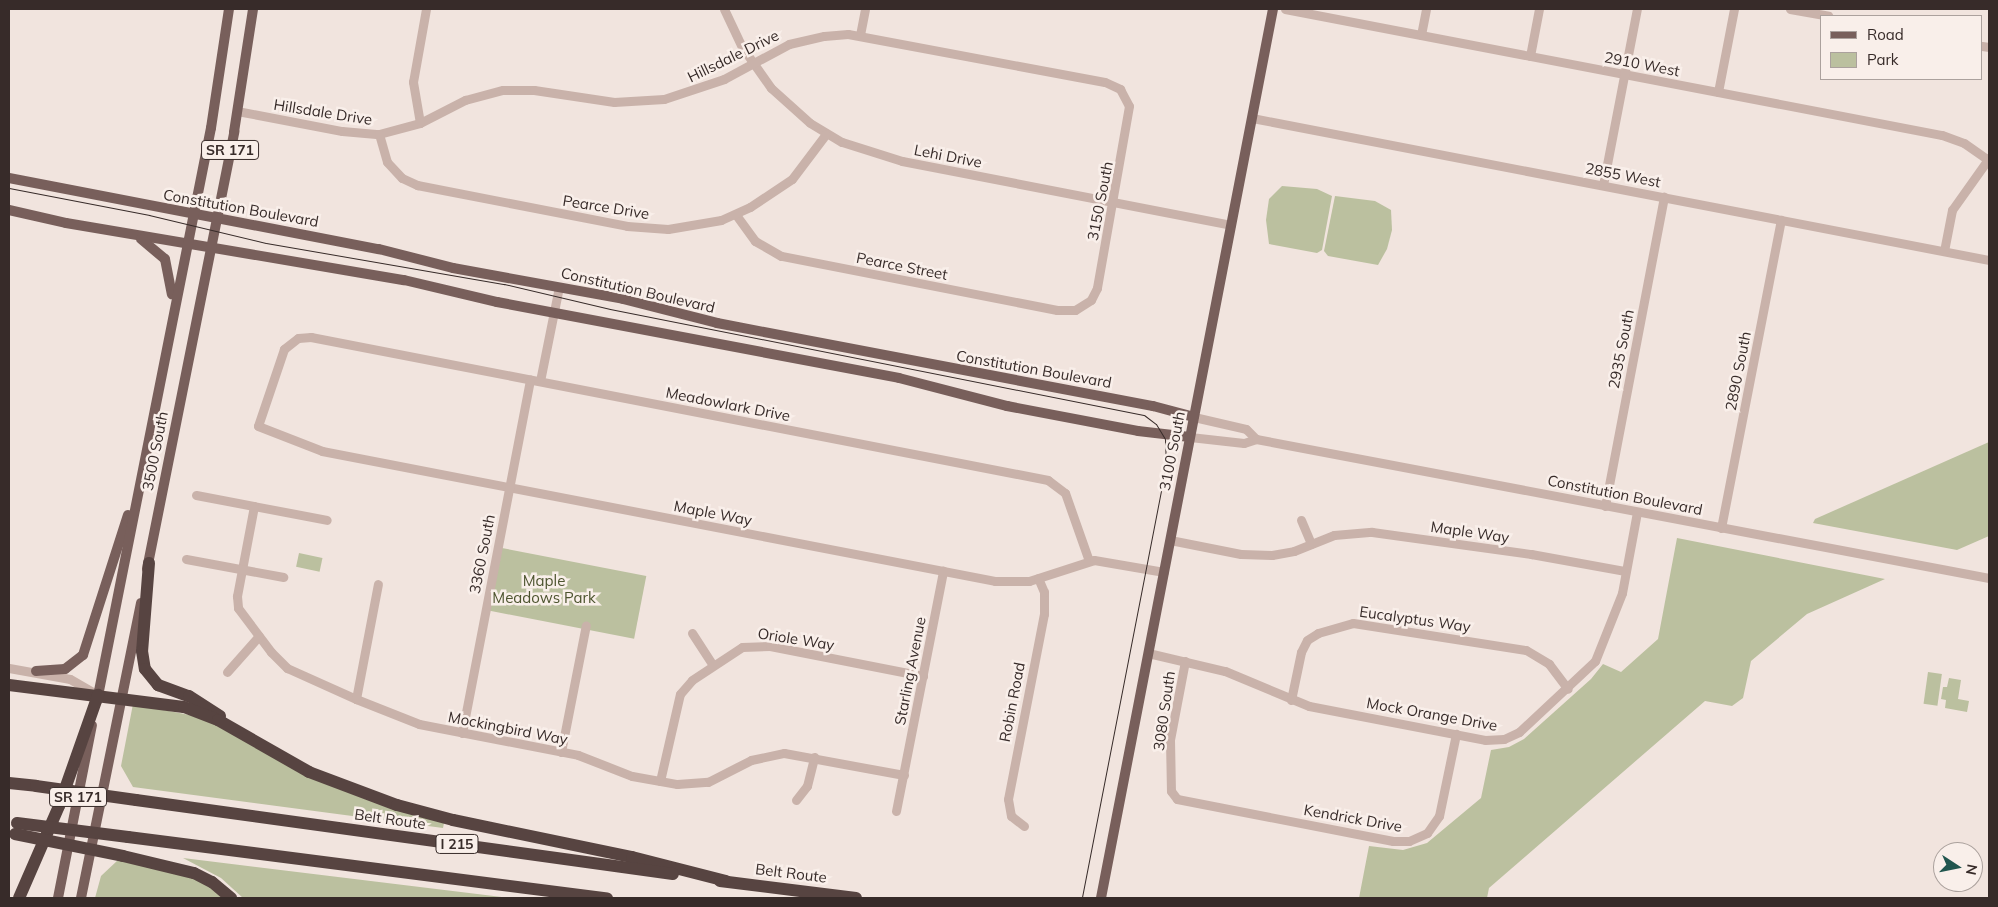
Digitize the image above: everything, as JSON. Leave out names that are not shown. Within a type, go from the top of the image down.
[{"type":"highway","points":[[149,563],[142,651],[145,670],[158,684],[198,700],[231,727]]},
{"type":"highway","points":[[9,685],[122,698],[184,708],[231,727],[309,772],[396,805],[453,820],[625,855],[726,882]]},
{"type":"highway","points":[[19,898],[59,806],[98,695]]},
{"type":"highway","name":"Belt Route","points":[[9,783],[726,882],[856,898]]},
{"type":"highway","points":[[12,828],[194,873],[212,882],[231,898]]},
{"type":"highway","name":"I 215","points":[[12,828],[128,837],[607,898]]},
{"type":"main road","name":"3500 South","points":[[58,898],[172,312],[211,128],[229,9]]},
{"type":"main road","name":"3500 South","points":[[81,898],[149,563],[237,111],[253,9]]},
{"type":"main road","name":"3100 South","points":[[1102,894],[1272,9]]},
{"type":"main road","name":"Constitution Boulevard","points":[[9,178],[558,287],[717,323],[1153,406],[1194,417]]},
{"type":"main road","name":"Constitution Boulevard","points":[[9,210],[187,244],[404,280],[553,313],[899,378],[1007,406],[1138,431],[1190,437]]},
{"type":"main road","points":[[134,234],[148,242],[165,259],[172,288],[172,312]]},
{"type":"main road","points":[[36,671],[65,669],[83,655],[116,548],[134,504]]},
{"type":"street","points":[[420,123],[412,82],[426,9]]},
{"type":"street","name":"Lehi Drive","points":[[724,9],[752,64],[781,100],[826,134],[887,158],[1231,225]]},
{"type":"street","points":[[860,35],[865,9]]},
{"type":"street","name":"2910 West","points":[[1285,9],[1950,137],[1989,159]]},
{"type":"street","points":[[1421,35],[1426,9]]},
{"type":"street","points":[[1530,56],[1539,9]]},
{"type":"street","points":[[1603,185],[1637,9]]},
{"type":"street","points":[[1718,92],[1734,9]]},
{"type":"street","points":[[1790,9],[1823,15]]},
{"type":"street","name":"Hillsdale Drive","points":[[237,111],[348,132],[379,134],[420,123],[465,100],[503,90],[534,90],[614,102],[664,99],[696,91],[802,40],[824,36],[860,35],[1100,81],[1116,86],[1124,93]]},
{"type":"street","name":"3150 South","points":[[1080,309],[1091,300],[1097,288],[1130,114],[1124,93]]},
{"type":"street","name":"2855 West","points":[[1252,118],[1989,260]]},
{"type":"street","name":"Pearce Drive","points":[[379,134],[384,156],[391,168],[409,182],[425,188],[647,229],[686,228],[736,214],[792,178],[826,134]]},
{"type":"street","points":[[1944,251],[1952,210],[1989,159]]},
{"type":"street","name":"2935 South","points":[[1605,506],[1664,197]]},
{"type":"street","name":"Pearce Street","points":[[736,214],[755,241],[781,256],[1057,310],[1080,309]]},
{"type":"street","name":"2890 South","points":[[1722,528],[1781,220]]},
{"type":"street","name":"3360 South","points":[[462,733],[509,488],[558,287]]},
{"type":"street","name":"Meadowlark Drive","points":[[258,426],[284,349],[298,338],[311,337],[1048,480],[1066,493],[1089,560]]},
{"type":"street","name":"Constitution Boulevard","points":[[1194,417],[1246,429],[1256,439]]},
{"type":"street","name":"Maple Way","points":[[258,426],[322,451],[1012,583],[1038,578],[1089,560],[1164,572]]},
{"type":"street","name":"Constitution Boulevard","points":[[1190,437],[1244,443],[1256,439],[1989,578]]},
{"type":"street","points":[[196,494],[327,520]]},
{"type":"street","name":"Mockingbird Way","points":[[254,506],[236,603],[271,652],[293,672],[356,699],[419,724],[561,752],[587,758],[632,776],[688,785],[708,782],[751,760],[772,754],[814,757],[904,775]]},
{"type":"street","name":"Mock Orange Drive","points":[[1148,653],[1225,671],[1291,700],[1456,734],[1492,740],[1510,737],[1568,689],[1598,655],[1622,593],[1637,512]]},
{"type":"street","points":[[1301,520],[1311,544]]},
{"type":"street","name":"Maple Way","points":[[1170,540],[1253,556],[1283,554],[1343,533],[1372,532],[1531,554],[1625,571]]},
{"type":"street","points":[[186,559],[283,577]]},
{"type":"street","name":"Starling Avenue","points":[[896,812],[943,571]]},
{"type":"street","name":"Robin Road","points":[[1024,826],[1011,816],[1008,799],[1044,614],[1044,592],[1038,578]]},
{"type":"street","points":[[356,699],[378,584]]},
{"type":"street","name":"Eucalyptus Way","points":[[1291,700],[1301,652],[1307,640],[1318,632],[1353,623],[1526,650],[1549,664],[1568,689]]},
{"type":"street","points":[[561,752],[586,625]]},
{"type":"street","points":[[692,634],[713,665]]},
{"type":"street","points":[[227,672],[259,636]]},
{"type":"street","name":"Oriole Way","points":[[660,781],[676,701],[687,684],[742,647],[761,645],[923,676]]},
{"type":"street","name":"3080 South","points":[[1172,796],[1170,740],[1185,661]]},
{"type":"street","points":[[9,668],[36,671],[81,683],[98,695]]},
{"type":"street","name":"Kendrick Drive","points":[[1172,796],[1383,839],[1409,841],[1427,833],[1439,816],[1456,734]]},
{"type":"street","points":[[796,800],[807,786],[814,757]]},
{"type":"green space","points":[[1282,186],[1317,189],[1332,196],[1322,250],[1317,253],[1269,244],[1266,220],[1269,199]]},
{"type":"green space","points":[[1335,196],[1375,201],[1391,210],[1392,230],[1387,249],[1378,265],[1328,256],[1324,251]]},
{"type":"green space","points":[[1989,442],[1989,536],[1957,550],[1813,523],[1815,519]]},
{"type":"green space","points":[[1677,538],[1885,579],[1807,614],[1751,661],[1743,698],[1732,706],[1705,701],[1489,888],[1487,898],[1359,898],[1369,846],[1403,850],[1427,843],[1481,798],[1491,750],[1509,747],[1524,739],[1591,679],[1603,664],[1621,672],[1658,639]]},
{"type":"green space","name":"Maple Meadows Park","points":[[502,548],[646,576],[634,639],[490,611]]},
{"type":"green space","points":[[299,553],[322,558],[320,572],[296,567]]},
{"type":"green space","points":[[1928,672],[1942,674],[1937,706],[1924,704]]},
{"type":"green space","points":[[1949,678],[1961,680],[1958,699],[1969,701],[1967,712],[1945,708],[1946,700],[1941,699],[1943,687],[1947,687]]},
{"type":"green space","points":[[133,704],[205,718],[241,738],[444,823],[443,828],[133,787],[121,766]]},
{"type":"green space","points":[[183,858],[510,898],[243,898],[221,878]]},
{"type":"green space","points":[[118,860],[190,876],[220,891],[226,898],[95,898],[101,876]]},
{"type":"tram line","points":[[9,188],[149,215],[266,243],[504,284],[610,309],[1144,415],[1156,424],[1165,439],[1166,465],[1082,898]]}]
